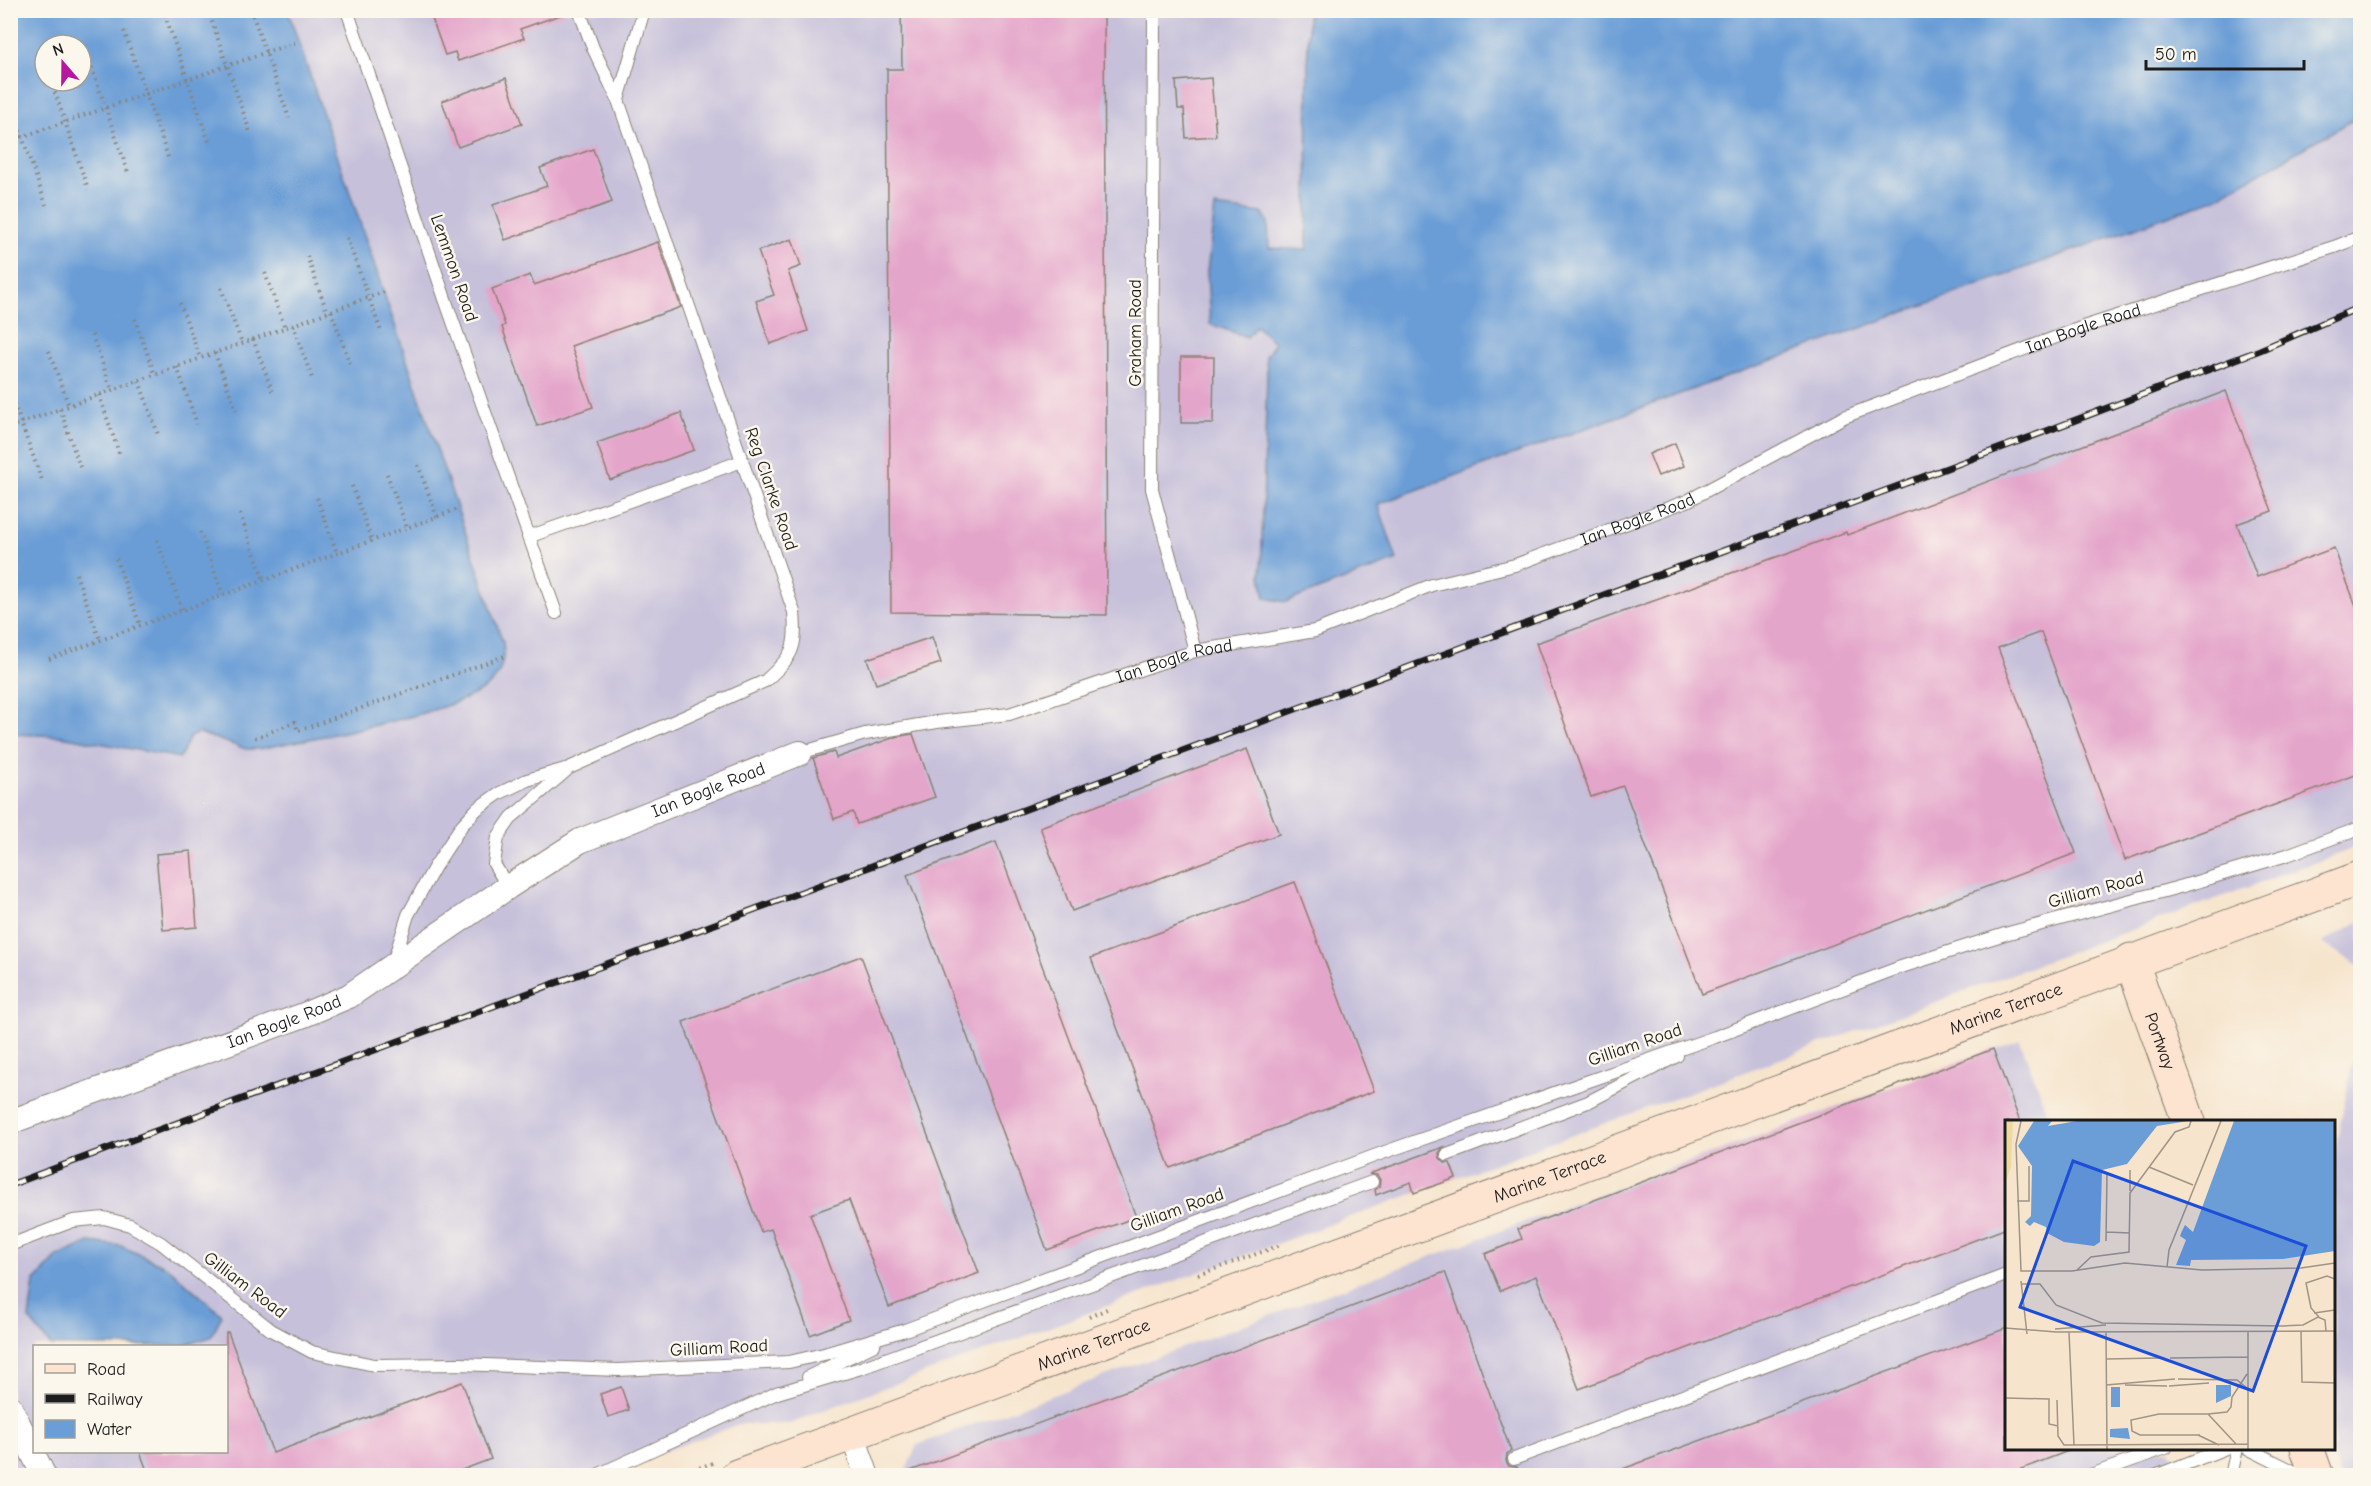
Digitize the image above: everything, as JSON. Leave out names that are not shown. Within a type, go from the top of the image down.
[{"type":"main road","name":"Marine Terrace","points":[[736,1476],[2131,960],[2361,878]]},
{"type":"main road","name":"Portway","points":[[2131,960],[2188,1120]]},
{"type":"main road","points":[[2307,1450],[2317,1476]]},
{"type":"street","name":"Ian Bogle Road","points":[[10,1122],[304,1015],[349,996],[508,887],[580,841],[800,753]]},
{"type":"street","points":[[10,1407],[44,1476]]},
{"type":"street","points":[[852,1434],[867,1476]]},
{"type":"lane","name":"Lemmon Road","points":[[347,10],[556,613]]},
{"type":"lane","name":"Reg Clarke Road","points":[[569,768],[765,681],[784,663],[796,639],[794,612],[618,100],[592,48],[579,10]]},
{"type":"lane","points":[[618,100],[644,10]]},
{"type":"lane","name":"Graham Road","points":[[1154,10],[1152,489],[1195,651]]},
{"type":"lane","name":"Ian Bogle Road","points":[[800,753],[865,734],[937,722],[1009,714],[1195,651],[1315,632],[1432,585],[1515,565],[1687,501],[1844,417],[2083,327],[2361,237]]},
{"type":"lane","points":[[528,537],[742,461]]},
{"type":"lane","points":[[508,887],[494,864],[498,837],[512,817],[569,768]]},
{"type":"lane","points":[[392,967],[408,915],[434,868],[462,825],[477,809],[498,794],[527,780],[569,768]]},
{"type":"lane","name":"Gilliam Road","points":[[10,1245],[73,1221],[104,1218],[130,1225],[161,1243],[271,1330],[312,1352],[374,1365],[459,1364],[618,1370],[789,1362],[905,1330],[1385,1152],[1715,1037],[1898,968],[2005,933],[2182,886],[2287,855],[2361,828]]},
{"type":"lane","points":[[1447,1155],[1588,1102],[1715,1037]]},
{"type":"lane","points":[[774,1394],[861,1368],[1372,1182]]},
{"type":"lane","points":[[1514,1459],[2005,1276]]},
{"type":"lane","points":[[595,1476],[774,1394],[905,1330]]},
{"type":"lane","points":[[2088,1476],[2163,1450]]},
{"type":"lane","points":[[2155,1476],[2223,1450]]},
{"type":"lane","points":[[2231,1476],[2237,1450]]},
{"type":"lane","points":[[2249,1450],[2303,1476]]},
{"type":"path","points":[[208,10],[250,132]]},
{"type":"path","points":[[251,10],[289,118]]},
{"type":"path","points":[[165,15],[210,145]]},
{"type":"path","points":[[124,31],[169,160]]},
{"type":"path","points":[[10,141],[299,41]]},
{"type":"path","points":[[93,71],[129,175]]},
{"type":"path","points":[[55,93],[88,189]]},
{"type":"path","points":[[10,102],[46,205]]},
{"type":"path","points":[[347,238],[382,334]]},
{"type":"path","points":[[307,255],[351,366]]},
{"type":"path","points":[[265,273],[285,327]]},
{"type":"path","points":[[221,288],[242,343]]},
{"type":"path","points":[[10,427],[384,292]]},
{"type":"path","points":[[180,303],[200,358]]},
{"type":"path","points":[[135,319],[155,375]]},
{"type":"path","points":[[293,325],[313,381]]},
{"type":"path","points":[[92,335],[112,390]]},
{"type":"path","points":[[254,339],[273,393]]},
{"type":"path","points":[[49,351],[69,406]]},
{"type":"path","points":[[215,353],[236,410]]},
{"type":"path","points":[[177,367],[197,424]]},
{"type":"path","points":[[139,381],[159,437]]},
{"type":"path","points":[[10,393],[43,483]]},
{"type":"path","points":[[99,395],[119,453]]},
{"type":"path","points":[[60,409],[80,467]]},
{"type":"path","points":[[418,465],[437,517]]},
{"type":"path","points":[[387,474],[407,528]]},
{"type":"path","points":[[352,486],[372,541]]},
{"type":"path","points":[[316,498],[337,553]]},
{"type":"path","points":[[49,659],[458,509]]},
{"type":"path","points":[[240,514],[264,580]]},
{"type":"path","points":[[200,532],[223,595]]},
{"type":"path","points":[[157,540],[182,610]]},
{"type":"path","points":[[116,559],[140,626]]},
{"type":"path","points":[[76,574],[100,640]]},
{"type":"path","points":[[255,738],[296,722],[298,731],[505,656]]},
{"type":"shaded area","points":[[288,11],[1308,11],[1307,250],[1268,248],[1268,221],[1256,326],[1275,343],[1266,356],[1267,374],[1377,504],[2214,199],[2360,116],[2360,846],[791,1424],[739,1424],[599,1475],[11,1476],[11,734],[61,736],[180,758],[190,737],[199,733],[246,749],[503,643]]},
{"type":"shaded area","points":[[2360,921],[2360,966],[2322,943]]},
{"type":"shaded area","points":[[2360,1025],[2360,1475],[2341,1476],[2331,1450],[2335,1450],[2335,1149]]},
{"type":"shaded area","points":[[2020,1040],[2050,1120],[2005,1120],[2005,1450],[2170,1450],[2180,1475],[908,1476],[906,1470],[917,1445]]},
{"type":"water","points":[[11,10],[288,11],[503,643],[501,668],[493,681],[478,693],[452,704],[346,732],[259,749],[246,749],[199,733],[190,737],[180,758],[61,736],[11,734]]},
{"type":"water","points":[[1308,11],[2360,11],[2360,116],[2214,199],[1378,504],[1397,560],[1286,602],[1265,598],[1261,576],[1266,356],[1275,343],[1256,326],[1247,337],[1210,324],[1207,272],[1215,207],[1262,213],[1268,221],[1269,248],[1307,250]]},
{"type":"water","points":[[89,1242],[121,1246],[167,1267],[222,1315],[211,1337],[185,1345],[50,1345],[29,1319],[34,1282],[57,1257]]},
{"type":"building","points":[[429,10],[566,10],[566,13],[520,29],[524,38],[458,61],[455,52],[445,55]]},
{"type":"building","points":[[901,10],[1104,10],[1107,615],[891,612],[887,69],[902,69]]},
{"type":"building","points":[[506,78],[522,124],[458,147],[442,101]]},
{"type":"building","points":[[1211,78],[1216,136],[1186,138],[1184,109],[1178,109],[1176,81]]},
{"type":"building","points":[[593,149],[612,202],[505,240],[493,205],[547,186],[540,168]]},
{"type":"building","points":[[792,239],[801,266],[788,271],[808,331],[770,344],[756,301],[774,295],[758,251]]},
{"type":"building","points":[[658,242],[681,307],[571,346],[593,407],[537,426],[502,327],[505,325],[492,289],[530,275],[534,285]]},
{"type":"building","points":[[1181,357],[1214,357],[1213,423],[1181,423]]},
{"type":"building","points":[[2226,391],[2272,511],[2237,524],[2257,577],[2334,548],[2361,619],[2361,773],[2125,860],[2041,632],[1998,648],[2076,853],[1702,994],[1623,786],[1591,797],[1536,643],[1846,532],[1847,535]]},
{"type":"building","points":[[681,413],[694,450],[610,480],[597,443]]},
{"type":"building","points":[[1675,443],[1684,466],[1658,476],[1649,454]]},
{"type":"building","points":[[932,637],[941,663],[876,684],[867,659]]},
{"type":"building","points":[[913,734],[935,797],[857,824],[853,812],[834,819],[813,758],[834,752],[836,758],[895,737]]},
{"type":"building","points":[[1247,749],[1279,834],[1072,911],[1040,827]]},
{"type":"building","points":[[996,842],[1136,1217],[1047,1250],[907,875]]},
{"type":"building","points":[[191,851],[197,927],[163,930],[156,854]]},
{"type":"building","points":[[1295,882],[1374,1091],[1170,1168],[1091,958]]},
{"type":"building","points":[[861,956],[979,1273],[889,1307],[849,1200],[810,1214],[849,1320],[810,1335],[771,1229],[761,1232],[683,1022]]},
{"type":"building","points":[[1993,1049],[2019,1120],[2005,1120],[2005,1229],[1579,1389],[1536,1276],[1500,1291],[1485,1254],[1522,1239],[1518,1229]]},
{"type":"building","points":[[1444,1147],[1439,1153],[1440,1158],[1445,1163],[1450,1163],[1456,1178],[1414,1193],[1411,1182],[1376,1195],[1375,1190],[1379,1187],[1380,1180],[1377,1175],[1369,1174]]},
{"type":"building","points":[[1445,1272],[1511,1451],[1507,1454],[1506,1461],[1509,1466],[1517,1467],[1520,1476],[1419,1476],[1417,1471],[1404,1476],[902,1476],[902,1474]]},
{"type":"building","points":[[2005,1329],[2005,1450],[2071,1450],[2003,1476],[1610,1476],[1609,1474]]},
{"type":"building","points":[[228,1332],[273,1453],[462,1382],[491,1459],[446,1476],[149,1476],[140,1453],[228,1453],[226,1333]]},
{"type":"building","points":[[621,1387],[629,1410],[608,1417],[600,1394]]},
{"type":"railway","points":[[10,1185],[2044,432],[2260,350],[2360,307]]}]
